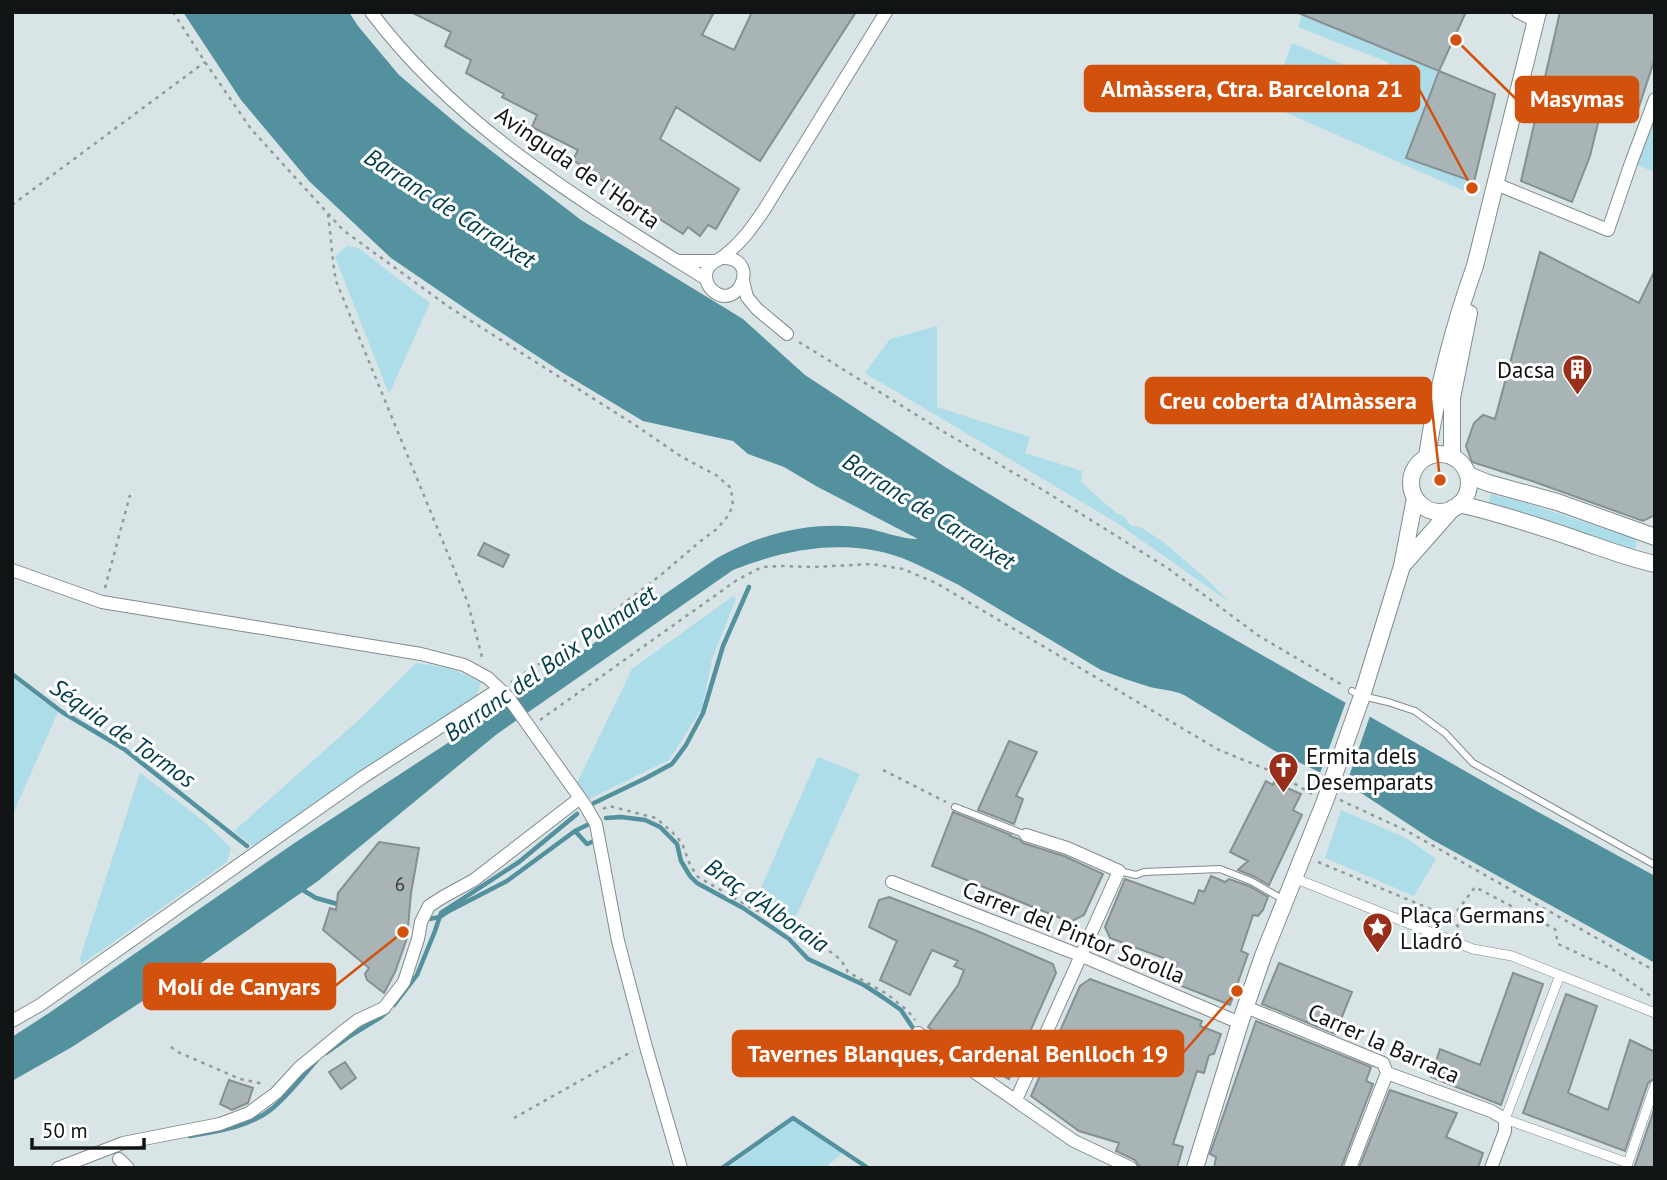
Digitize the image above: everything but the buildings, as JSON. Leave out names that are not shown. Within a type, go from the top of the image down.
[{"type":"main road","points":[[1427,456],[1446,360],[1462,301],[1475,266],[1537,17]]},
{"type":"main road","points":[[1452,456],[1452,398],[1471,304],[1475,266]]},
{"type":"main road","points":[[1402,566],[1456,506],[1466,496],[1468,475],[1461,463],[1444,454],[1427,456],[1412,472],[1412,491],[1423,507],[1442,512],[1456,506],[1480,509],[1554,531],[1638,561],[1655,564]]},
{"type":"main road","points":[[1468,475],[1557,502],[1648,535],[1647,552],[1638,561]]},
{"type":"main road","points":[[1195,1168],[1263,956],[1328,793],[1402,566],[1415,498]]},
{"type":"street","name":"Avinguda de l'Horta","points":[[371,12],[420,69],[524,160],[706,279]]},
{"type":"street","points":[[757,309],[713,291],[706,279],[709,265],[744,238],[764,210],[886,12]]},
{"type":"street","points":[[1518,12],[1537,17]]},
{"type":"street","points":[[1496,184],[1608,230],[1655,99]]},
{"type":"street","points":[[741,267],[744,238]]},
{"type":"street","points":[[677,261],[728,258],[734,260],[743,271],[747,297],[786,334]]},
{"type":"street","points":[[727,295],[738,290],[743,281]]},
{"type":"street","points":[[12,570],[102,602],[421,654],[464,664],[488,678],[526,724],[596,824],[618,941],[681,1168]]},
{"type":"street","points":[[12,1021],[40,1005],[363,777],[503,693]]},
{"type":"street","points":[[58,1168],[123,1143],[220,1124],[248,1113],[276,1094],[299,1068],[345,1030],[358,1020],[384,1008],[404,982],[421,922],[429,906],[474,880],[585,806]]},
{"type":"street","points":[[1016,1100],[1119,871],[1067,848],[1026,835]]},
{"type":"street","points":[[1294,878],[1473,949],[1511,956],[1655,1013]]},
{"type":"street","name":"Carrer del Pintor Sorolla","points":[[892,882],[1082,957],[1243,1015]]},
{"type":"street","points":[[1491,1168],[1505,1131],[1504,1119],[1560,975]]},
{"type":"street","name":"Carrer la Barraca","points":[[1243,1015],[1383,1062],[1387,1073],[1492,1111],[1504,1119]]},
{"type":"street","points":[[918,1033],[1074,1141],[1131,1168]]},
{"type":"street","points":[[1350,1168],[1387,1073]]},
{"type":"street","points":[[1504,1119],[1627,1165],[1655,1085]]},
{"type":"lane","points":[[1358,696],[1415,711],[1446,733],[1473,763],[1655,865]]},
{"type":"lane","points":[[955,807],[1026,835]]},
{"type":"lane","points":[[1119,871],[1136,875],[1220,869],[1251,881],[1285,901]]},
{"type":"path","points":[[173,12],[251,129],[343,230],[449,307],[682,457],[716,475],[731,488],[733,506],[717,529],[576,641],[503,693]]},
{"type":"path","points":[[12,205],[205,62]]},
{"type":"path","points":[[328,214],[337,281],[468,603],[488,678]]},
{"type":"path","points":[[786,334],[1170,569],[1259,636],[1358,696]]},
{"type":"path","points":[[102,602],[130,495]]},
{"type":"path","points":[[526,724],[737,580],[762,568],[872,564],[903,569],[936,583],[1219,750],[1328,793],[1407,831],[1655,971]]},
{"type":"path","points":[[883,770],[955,807]]},
{"type":"path","points":[[585,806],[609,806],[656,818],[682,843],[690,865],[698,877],[755,910],[783,920],[828,950],[841,960],[848,972],[887,994],[908,1011],[919,1025],[918,1033]]},
{"type":"path","points":[[1315,860],[1452,918],[1473,949]]},
{"type":"path","points":[[1452,918],[1475,887],[1555,929],[1558,944],[1612,969],[1655,999]]},
{"type":"path","points":[[171,1047],[233,1076],[281,1088]]},
{"type":"path","points":[[514,1118],[635,1049],[646,1047]]},
{"type":"shaded area","points":[[1302,15],[1439,71],[1406,158],[1474,182],[1471,194],[1278,109],[1273,98],[1274,93],[1292,43],[1381,80],[1390,63],[1298,27]]},
{"type":"shaded area","points":[[1655,99],[1655,172],[1631,163]]},
{"type":"shaded area","points":[[347,246],[358,248],[430,303],[389,394],[335,257]]},
{"type":"shaded area","points":[[937,326],[937,407],[1030,437],[1025,453],[1082,471],[1081,482],[1116,513],[1125,517],[1130,525],[1142,528],[1162,541],[1229,602],[1117,523],[865,373],[890,339]]},
{"type":"shaded area","points":[[1491,494],[1633,538],[1636,540],[1636,547],[1631,551],[1488,504]]},
{"type":"shaded area","points":[[733,596],[736,599],[712,659],[702,708],[669,760],[589,799],[577,783],[632,669]]},
{"type":"shaded area","points":[[416,663],[450,669],[481,683],[476,697],[253,846],[234,831],[361,718]]},
{"type":"shaded area","points":[[12,678],[58,712],[12,816]]},
{"type":"shaded area","points":[[818,757],[860,774],[793,923],[757,897]]},
{"type":"shaded area","points":[[140,773],[201,819],[231,848],[227,862],[82,964],[80,958]]},
{"type":"shaded area","points":[[1341,810],[1406,838],[1436,859],[1414,896],[1325,858]]},
{"type":"shaded area","points":[[794,1120],[842,1153],[825,1168],[728,1168]]},
{"type":"water","name":"Barranc de Carraixet","points":[[183,12],[349,12],[399,75],[463,129],[581,220],[743,319],[805,375],[945,467],[1117,572],[1500,791],[1655,876],[1655,963],[1431,839],[1355,789],[1275,751],[1184,695],[1150,687],[1101,670],[957,584],[909,561],[873,550],[832,547],[792,552],[733,570],[497,734],[318,881],[198,965],[72,1047],[12,1081],[12,1037],[296,842],[486,718],[717,558],[770,535],[807,527],[865,528],[918,539],[784,467],[748,454],[733,441],[643,421],[563,373],[391,258],[309,181],[241,100]]},
{"type":"pier","points":[[1347,699],[1371,713],[1345,788],[1319,776]]},
{"type":"waterway","points":[[594,803],[672,764],[686,745],[703,713],[723,646],[749,587]]},
{"type":"waterway","name":"Séquia de Tormos","points":[[12,674],[62,712],[124,749],[247,846]]},
{"type":"waterway","points":[[394,1005],[417,975],[441,913],[519,862],[577,814]]},
{"type":"waterway","name":"Braç d'Alboraia","points":[[606,818],[645,820],[660,827],[677,844],[681,861],[697,883],[743,908],[789,939],[808,959],[864,985],[884,998],[901,1010],[913,1028]]},
{"type":"waterway","name":"Braç d'Alboraia","points":[[429,919],[440,917],[507,881],[587,825]]},
{"type":"waterway","points":[[575,831],[587,844],[594,841]]},
{"type":"waterway","name":"Séquia de Tormos","points":[[301,889],[316,898],[341,905]]},
{"type":"waterway","points":[[326,1053],[388,1011]]},
{"type":"waterway","points":[[190,1136],[234,1127],[265,1114],[316,1061]]},
{"type":"waterway","points":[[722,1168],[793,1118],[868,1168]]},
{"type":"place","name":"Masymas","points":[[1456,40]]},
{"type":"place","name":"Almàssera, Ctra. Barcelona 21","points":[[1472,188]]},
{"type":"place","name":"Dacsa","points":[[1578,396]]},
{"type":"place","name":"Creu coberta d'Almàssera","points":[[1440,480]]},
{"type":"place","name":"Ermita dels Desemparats","points":[[1283,795]]},
{"type":"place","name":"Molí de Canyars","points":[[403,932]]},
{"type":"place","name":"Plaça Germans Lladró","points":[[1377,954]]},
{"type":"place","name":"Tavernes Blanques, Cardenal Benlloch 19","points":[[1237,991]]},
{"type":"water label","name":"Barranc del Baix Palmaret","points":[[550,663]]}]
